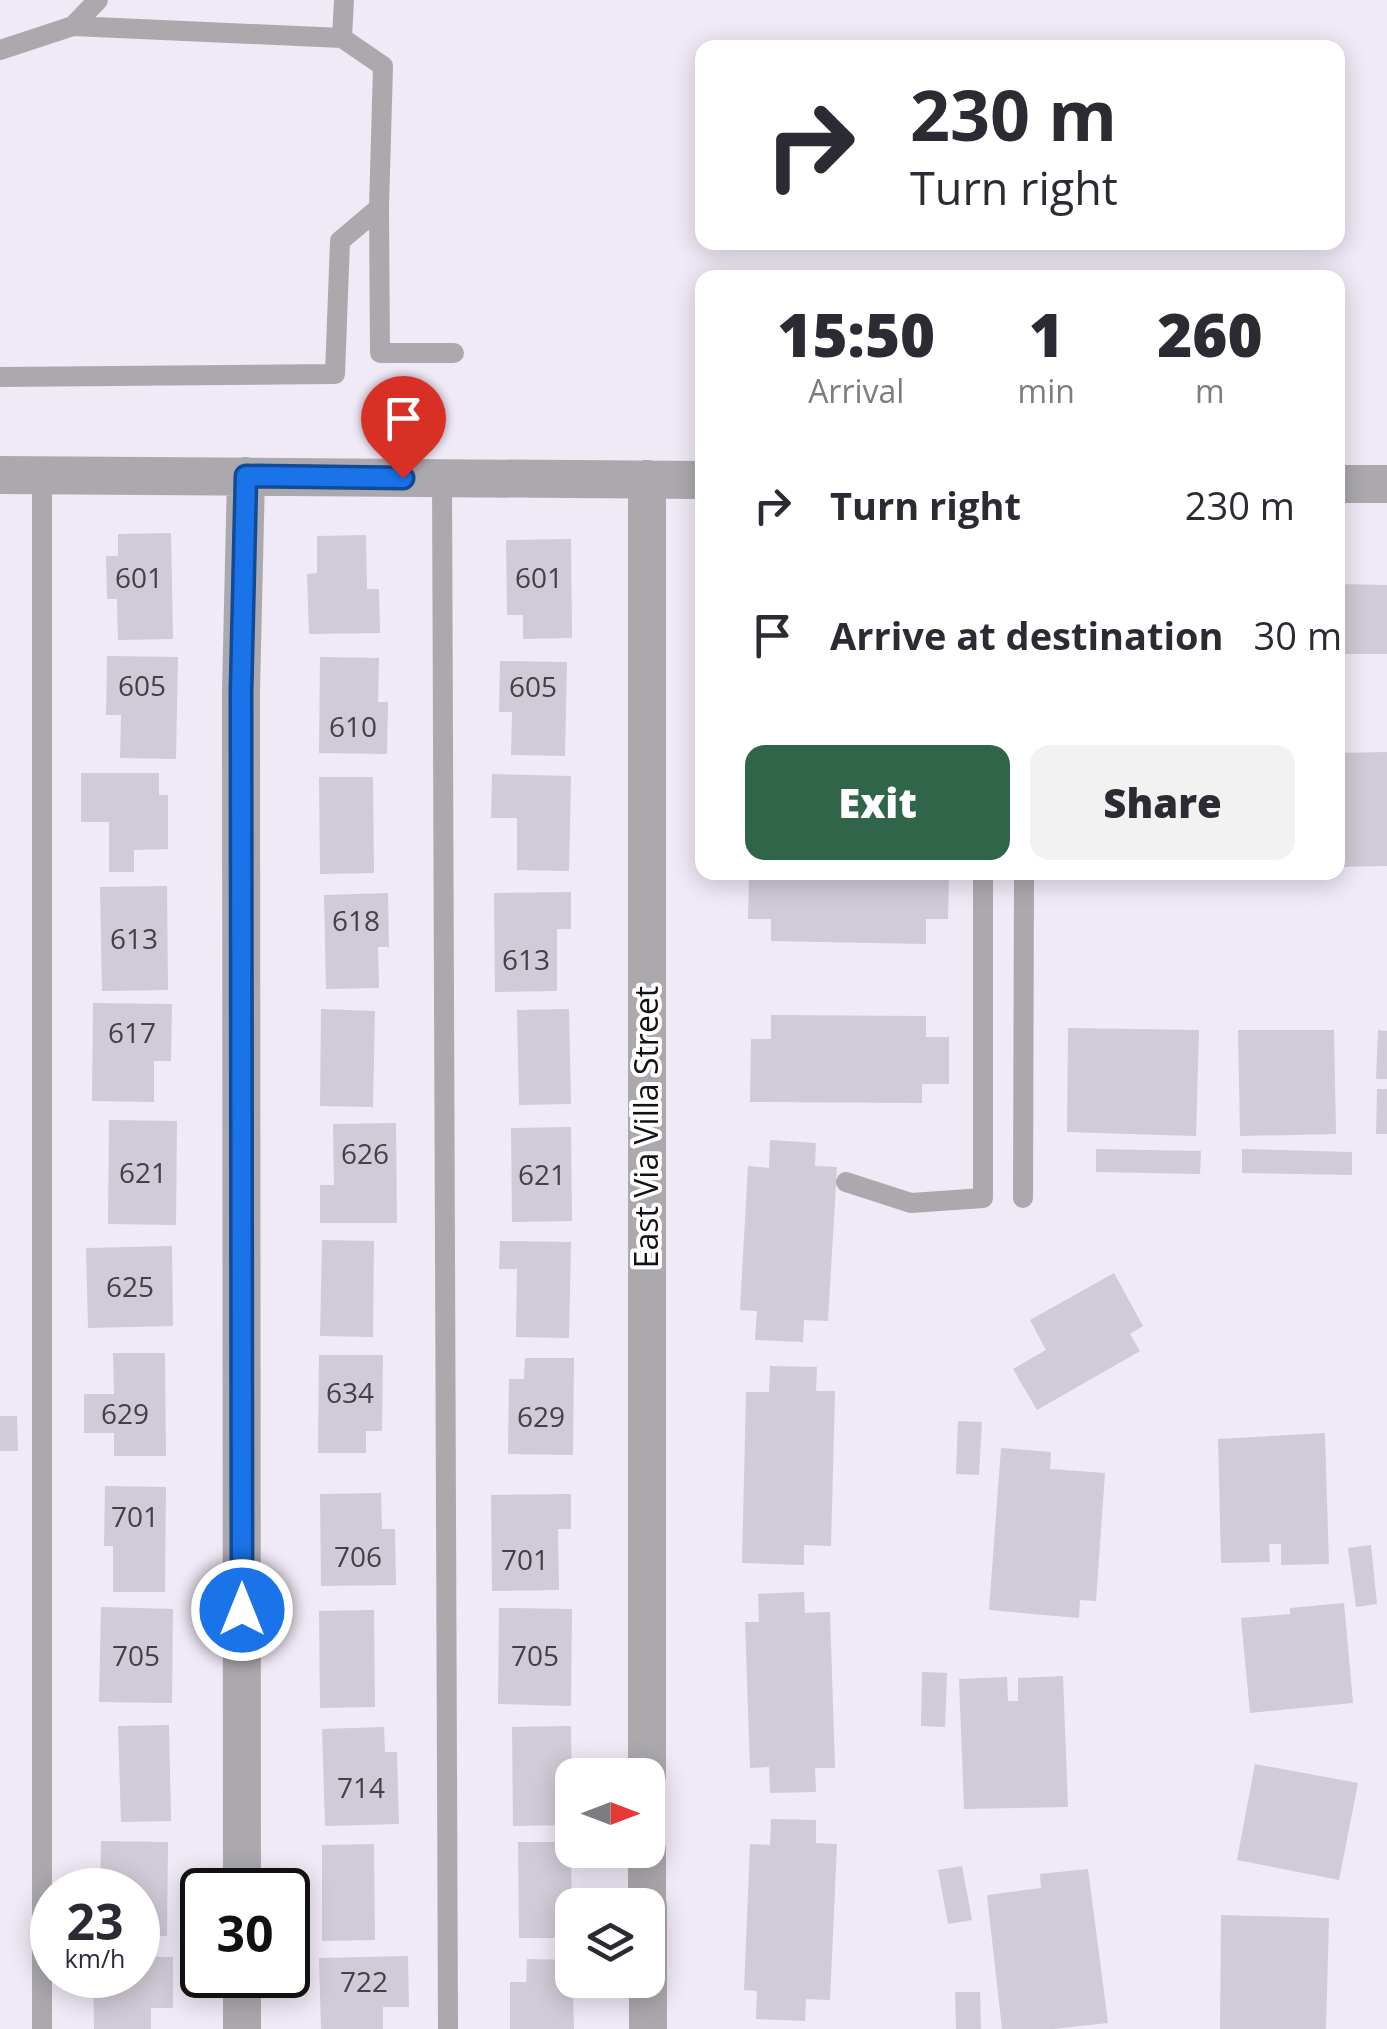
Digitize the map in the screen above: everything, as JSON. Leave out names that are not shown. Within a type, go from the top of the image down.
[{"type":"street","points":[[0,475],[695,480]]},
{"type":"street","points":[[242,1868],[241,692],[246,476]]},
{"type":"street","name":"East Via Villa Street","points":[[647,479],[648,1758]]},
{"type":"street","points":[[1345,484],[1387,484]]},
{"type":"street","points":[[242,1998],[242,2029]]},
{"type":"street","points":[[648,1998],[648,2029]]},
{"type":"lane","points":[[73,26],[98,0]]},
{"type":"lane","points":[[342,38],[344,0]]},
{"type":"lane","points":[[0,50],[73,26],[342,38],[383,66],[380,353],[454,353]]},
{"type":"lane","points":[[0,377],[335,374],[340,242],[379,208]]},
{"type":"lane","points":[[42,475],[42,2029]]},
{"type":"lane","points":[[442,478],[448,2029]]},
{"type":"lane","points":[[846,1182],[910,1203],[983,1198],[983,880]]},
{"type":"lane","points":[[1023,1198],[1024,880]]},
{"type":"building","points":[[171,533],[173,639],[118,640],[117,599],[107,599],[106,556],[118,556],[118,534]]},
{"type":"building","points":[[366,535],[367,589],[379,589],[380,633],[309,634],[307,574],[317,573],[317,536]]},
{"type":"building","points":[[571,539],[572,638],[523,639],[523,615],[507,615],[506,540]]},
{"type":"building","points":[[1345,584],[1387,585],[1387,654],[1345,654]]},
{"type":"building","points":[[107,656],[178,657],[176,759],[120,758],[121,715],[106,715]]},
{"type":"building","points":[[320,657],[379,658],[378,702],[388,702],[387,754],[319,753]]},
{"type":"building","points":[[500,661],[567,662],[565,756],[511,755],[512,712],[499,712]]},
{"type":"building","points":[[1387,752],[1387,866],[1345,867],[1345,753]]},
{"type":"building","points":[[81,773],[159,773],[159,795],[168,795],[168,849],[134,850],[134,872],[109,872],[109,822],[81,822]]},
{"type":"building","points":[[492,774],[571,776],[569,871],[517,870],[517,818],[491,818]]},
{"type":"building","points":[[319,777],[373,777],[374,873],[320,874]]},
{"type":"building","points":[[749,880],[949,880],[948,919],[926,919],[926,944],[771,941],[771,919],[748,919]]},
{"type":"building","points":[[167,886],[168,990],[102,991],[100,887]]},
{"type":"building","points":[[571,892],[571,929],[557,929],[557,991],[495,992],[494,893]]},
{"type":"building","points":[[388,893],[389,947],[378,947],[379,988],[326,989],[324,895]]},
{"type":"building","points":[[93,1003],[172,1004],[171,1061],[154,1061],[154,1102],[92,1101]]},
{"type":"building","points":[[321,1009],[375,1011],[373,1107],[320,1106]]},
{"type":"building","points":[[569,1009],[571,1104],[519,1105],[517,1010]]},
{"type":"building","points":[[771,1015],[926,1016],[926,1037],[949,1037],[949,1084],[922,1084],[922,1103],[750,1102],[751,1039],[771,1039]]},
{"type":"building","points":[[1068,1028],[1199,1030],[1196,1136],[1067,1132]]},
{"type":"building","points":[[1238,1030],[1334,1030],[1336,1134],[1240,1136]]},
{"type":"building","points":[[1378,1030],[1387,1031],[1387,1079],[1376,1079]]},
{"type":"building","points":[[1377,1089],[1387,1089],[1387,1134],[1376,1134]]},
{"type":"building","points":[[109,1120],[177,1121],[176,1225],[108,1224]]},
{"type":"building","points":[[396,1123],[397,1223],[320,1223],[320,1185],[334,1185],[333,1124]]},
{"type":"building","points":[[571,1127],[572,1221],[512,1222],[511,1128]]},
{"type":"building","points":[[770,1140],[816,1143],[815,1166],[837,1167],[828,1321],[804,1320],[803,1342],[755,1340],[757,1311],[740,1310],[748,1166],[769,1168]]},
{"type":"building","points":[[1096,1149],[1201,1151],[1200,1174],[1096,1172]]},
{"type":"building","points":[[1242,1149],[1352,1152],[1352,1175],[1242,1173]]},
{"type":"building","points":[[322,1240],[374,1241],[373,1337],[320,1336]]},
{"type":"building","points":[[500,1241],[571,1242],[569,1338],[516,1337],[517,1269],[499,1269]]},
{"type":"building","points":[[172,1246],[173,1326],[88,1328],[86,1248]]},
{"type":"building","points":[[1114,1273],[1143,1326],[1130,1334],[1140,1351],[1037,1410],[1013,1369],[1046,1350],[1030,1320]]},
{"type":"building","points":[[113,1353],[165,1353],[166,1456],[114,1456],[114,1433],[84,1433],[84,1394],[114,1394]]},
{"type":"building","points":[[319,1355],[383,1355],[382,1431],[366,1431],[366,1453],[318,1453]]},
{"type":"building","points":[[525,1358],[574,1358],[573,1455],[508,1454],[509,1379],[524,1379]]},
{"type":"building","points":[[770,1366],[817,1367],[816,1391],[835,1391],[831,1546],[804,1545],[804,1565],[742,1563],[746,1392],[769,1392]]},
{"type":"building","points":[[0,1416],[17,1416],[18,1451],[0,1451]]},
{"type":"building","points":[[958,1421],[982,1422],[979,1475],[956,1474]]},
{"type":"building","points":[[1325,1433],[1329,1564],[1281,1565],[1281,1544],[1269,1544],[1270,1562],[1221,1563],[1218,1439]]},
{"type":"building","points":[[1001,1448],[1051,1452],[1050,1469],[1105,1473],[1096,1601],[1080,1600],[1079,1618],[989,1610]]},
{"type":"building","points":[[105,1486],[166,1487],[165,1592],[113,1592],[113,1546],[104,1546]]},
{"type":"building","points":[[381,1493],[382,1529],[395,1529],[396,1585],[321,1586],[320,1494]]},
{"type":"building","points":[[571,1494],[571,1529],[558,1529],[559,1590],[492,1591],[491,1495]]},
{"type":"building","points":[[1371,1545],[1377,1604],[1356,1607],[1348,1548]]},
{"type":"building","points":[[804,1592],[805,1613],[830,1612],[835,1768],[815,1768],[816,1792],[770,1793],[769,1767],[750,1768],[745,1622],[759,1622],[758,1594]]},
{"type":"building","points":[[1344,1603],[1353,1703],[1250,1713],[1241,1618],[1290,1614],[1290,1608]]},
{"type":"building","points":[[101,1607],[173,1609],[172,1703],[99,1702]]},
{"type":"building","points":[[499,1608],[572,1609],[571,1706],[498,1704]]},
{"type":"building","points":[[374,1610],[375,1707],[320,1708],[319,1611]]},
{"type":"building","points":[[922,1672],[947,1673],[945,1727],[921,1726]]},
{"type":"building","points":[[1063,1676],[1068,1807],[964,1809],[959,1679],[1007,1677],[1008,1701],[1018,1701],[1018,1678]]},
{"type":"building","points":[[169,1725],[171,1821],[121,1822],[118,1726]]},
{"type":"building","points":[[571,1726],[571,1758],[555,1758],[555,1825],[513,1826],[512,1727]]},
{"type":"building","points":[[384,1727],[385,1752],[397,1752],[399,1824],[325,1826],[322,1729]]},
{"type":"building","points":[[1255,1764],[1358,1783],[1339,1880],[1237,1860]]},
{"type":"building","points":[[771,1819],[816,1820],[816,1843],[837,1844],[830,2000],[806,1999],[805,2021],[756,2019],[757,1991],[744,1990],[750,1844],[770,1845]]},
{"type":"building","points":[[101,1841],[168,1842],[167,1936],[160,1936],[160,1868],[100,1868]]},
{"type":"building","points":[[518,1842],[555,1842],[555,1868],[571,1868],[571,1888],[555,1888],[555,1938],[519,1938]]},
{"type":"building","points":[[374,1844],[375,1940],[322,1941],[322,1845]]},
{"type":"building","points":[[962,1866],[972,1920],[948,1924],[938,1870]]},
{"type":"building","points":[[1088,1869],[1108,2023],[1002,2029],[987,1895],[1041,1888],[1040,1874]]},
{"type":"building","points":[[1221,1915],[1329,1918],[1326,2029],[1220,2029]]},
{"type":"building","points":[[408,1956],[409,2007],[383,2007],[383,2029],[321,2029],[319,1958]]},
{"type":"building","points":[[160,1957],[173,1957],[173,2008],[151,2008],[151,2029],[94,2029],[93,1998],[160,1998]]},
{"type":"building","points":[[527,1959],[555,1960],[555,1998],[573,1998],[574,2029],[510,2029],[510,1982],[526,1982]]},
{"type":"building","points":[[955,1992],[980,1992],[981,2029],[956,2029]]},
{"type":"route","points":[[242,1610],[241,692],[246,476],[403,478]]}]
